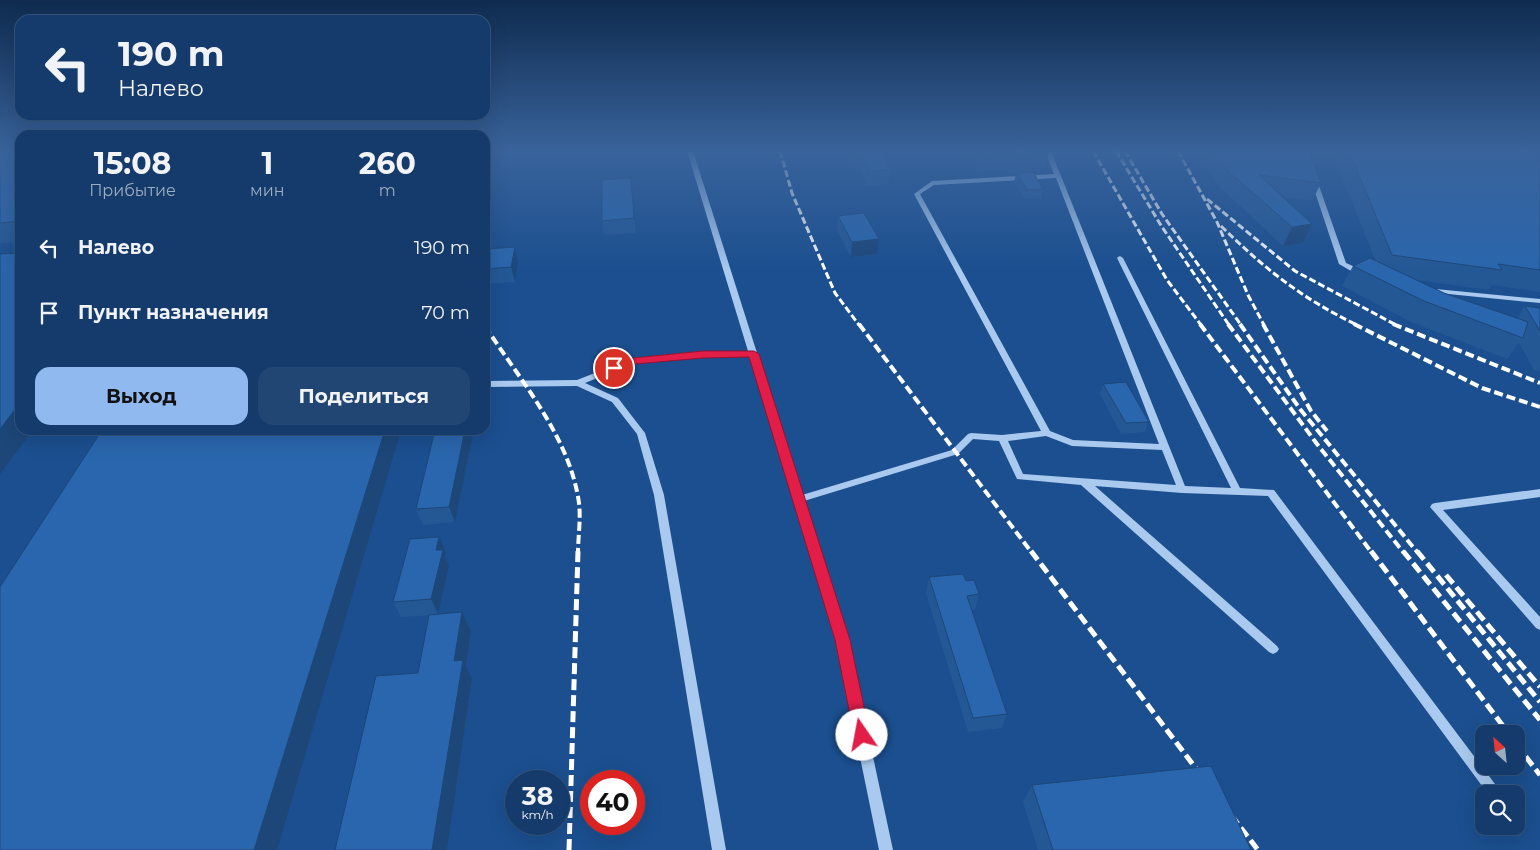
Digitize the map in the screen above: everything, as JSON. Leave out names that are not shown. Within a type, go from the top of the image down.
[{"type":"street","points":[[703,191],[800,499],[842,640],[886,850]]},
{"type":"street","points":[[922,191],[917,194],[1047,433]]},
{"type":"street","points":[[1064,191],[1182,489]]},
{"type":"street","points":[[1318,191],[1343,264],[1368,277]]},
{"type":"street","points":[[1120,258],[1237,491]]},
{"type":"street","points":[[1423,289],[1540,301]]},
{"type":"street","points":[[490,384],[578,383],[633,361],[703,354],[754,354]]},
{"type":"street","points":[[578,383],[615,400],[640,432],[659,495],[719,850]]},
{"type":"street","points":[[800,499],[955,452],[970,436],[1002,438],[1047,433],[1072,443],[1166,448]]},
{"type":"street","points":[[1002,438],[1020,477],[1182,489],[1271,492],[1489,785]]},
{"type":"street","points":[[1084,482],[1273,649]]},
{"type":"street","points":[[1540,493],[1435,507],[1540,625]]},
{"type":"building","points":[[0,191],[15,191],[15,222],[0,223]]},
{"type":"building","points":[[602,191],[632,191],[634,218],[602,221]]},
{"type":"building","points":[[1250,191],[1276,191],[1312,224],[1292,227]]},
{"type":"building","points":[[1365,191],[1540,191],[1540,270],[1498,264],[1502,270],[1392,255]]},
{"type":"building","points":[[864,213],[879,239],[852,242],[838,216]]},
{"type":"building","points":[[515,247],[511,267],[490,269],[490,249]]},
{"type":"building","points":[[15,253],[15,410],[0,429],[0,254]]},
{"type":"building","points":[[1370,258],[1444,293],[1528,322],[1523,338],[1424,301],[1353,266]]},
{"type":"building","points":[[1525,306],[1540,308],[1540,331]]},
{"type":"building","points":[[1126,382],[1149,422],[1126,423],[1103,384]]},
{"type":"building","points":[[99,435],[383,435],[254,850],[0,850],[0,587]]},
{"type":"building","points":[[434,435],[464,435],[449,507],[416,509]]},
{"type":"building","points":[[439,537],[436,550],[443,550],[431,599],[393,602],[410,539]]},
{"type":"building","points":[[963,574],[966,581],[974,580],[979,594],[967,596],[1007,714],[973,718],[929,577]]},
{"type":"building","points":[[462,612],[454,661],[463,660],[432,850],[335,850],[376,676],[418,673],[429,615]]},
{"type":"building","points":[[1211,766],[1251,850],[1053,850],[1032,785]]},
{"type":"railway","points":[[791,191],[835,293],[859,325]]},
{"type":"railway","points":[[1116,191],[1167,280],[1201,325]]},
{"type":"railway","points":[[1140,191],[1162,227],[1229,325]]},
{"type":"railway","points":[[1148,191],[1162,214],[1241,325]]},
{"type":"railway","points":[[1200,191],[1217,222],[1248,295],[1264,325]]},
{"type":"railway","points":[[1207,199],[1295,271],[1396,325]]},
{"type":"railway","points":[[1221,226],[1284,282],[1318,304],[1357,325]]},
{"type":"railway","points":[[859,324],[1032,553]]},
{"type":"railway","points":[[1200,324],[1372,553]]},
{"type":"railway","points":[[1228,324],[1317,444],[1404,553]]},
{"type":"railway","points":[[1240,324],[1300,409],[1418,553]]},
{"type":"railway","points":[[1263,324],[1311,411],[1327,431]]},
{"type":"railway","points":[[1354,324],[1482,388],[1540,407]]},
{"type":"railway","points":[[1393,324],[1540,383]]},
{"type":"railway","points":[[490,333],[542,410],[555,432],[565,455],[574,479],[579,503],[578,553]]},
{"type":"railway","points":[[569,850],[578,551]]},
{"type":"railway","points":[[1031,551],[1204,779]]},
{"type":"railway","points":[[1371,551],[1502,725]]},
{"type":"railway","points":[[1403,551],[1540,720]]},
{"type":"railway","points":[[1417,551],[1540,702]]},
{"type":"railway","points":[[1446,575],[1540,687]]},
{"type":"railway","points":[[1525,756],[1540,775]]},
{"type":"railway","points":[[1231,815],[1258,850]]},
{"type":"route","points":[[614,368],[633,361],[703,354],[754,354],[842,640],[862,735]]}]
